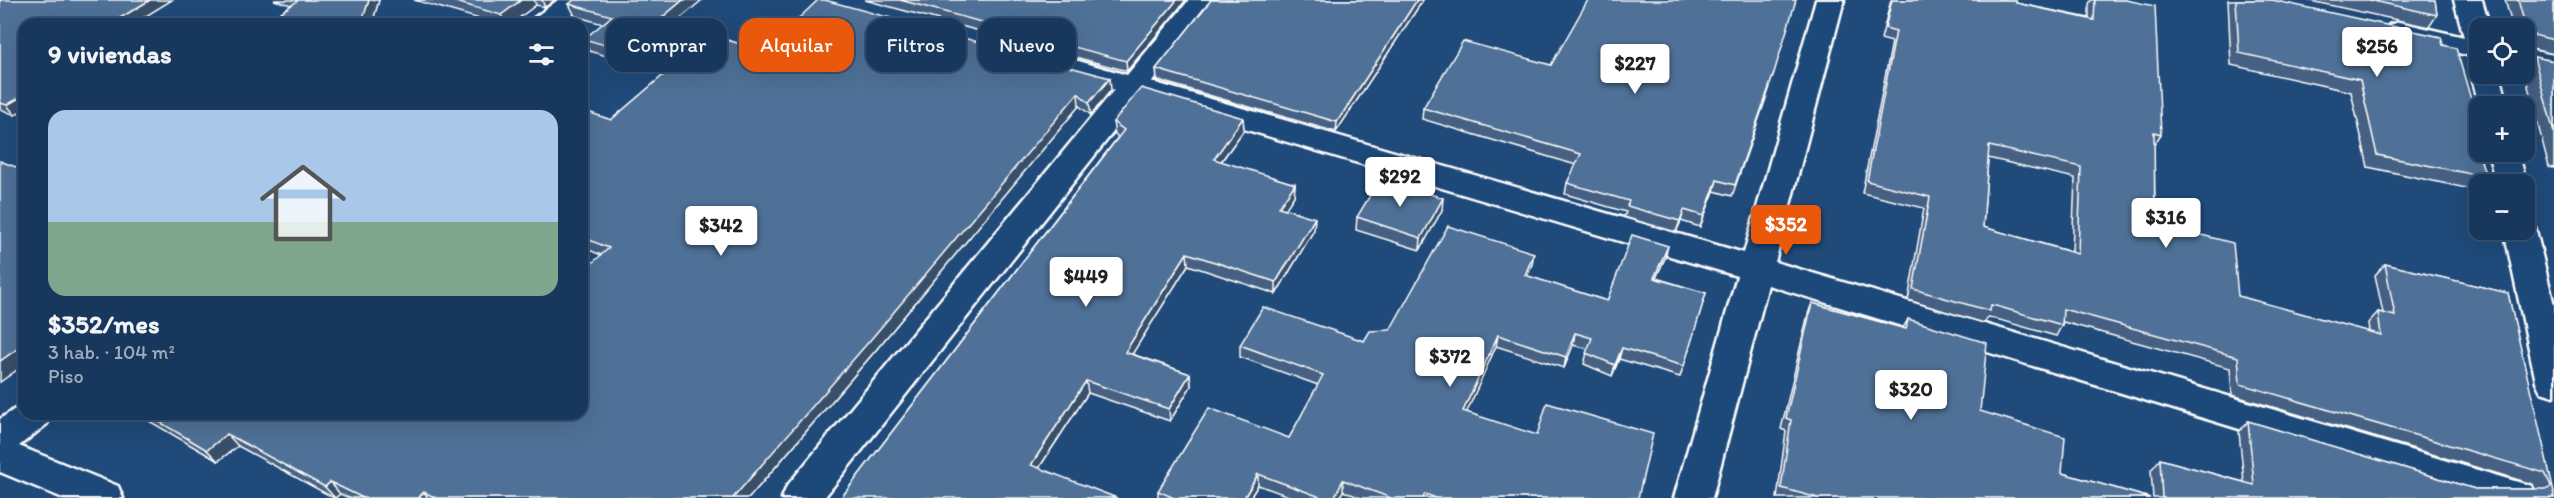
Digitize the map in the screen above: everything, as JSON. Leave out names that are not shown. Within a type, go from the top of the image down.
[{"type":"street","points":[[552,18],[575,0]]},
{"type":"street","points":[[801,498],[1203,0]]},
{"type":"street","points":[[1693,498],[1830,0]]},
{"type":"street","points":[[2468,0],[2473,18]]},
{"type":"street","points":[[2379,27],[2469,47]]},
{"type":"street","points":[[2535,60],[2554,64]]},
{"type":"street","points":[[1076,69],[1756,269],[2518,498]]},
{"type":"street","points":[[2522,240],[2554,382]]},
{"type":"street","points":[[0,440],[26,420]]},
{"type":"street","points":[[0,455],[104,498]]},
{"type":"building","points":[[0,0],[150,0],[120,18],[18,18],[18,99],[7,105],[0,103]]},
{"type":"building","points":[[299,0],[369,0],[363,18],[273,18]]},
{"type":"building","points":[[449,0],[521,0],[501,15]]},
{"type":"building","points":[[574,0],[683,0],[661,18],[610,18],[612,16],[569,4]]},
{"type":"building","points":[[818,0],[891,18],[866,18],[866,72],[966,72],[966,39],[978,42],[978,72],[1076,72],[1076,69],[1110,78],[1089,103],[1078,93],[872,338],[733,498],[436,498],[424,492],[418,498],[363,498],[330,482],[325,487],[227,434],[207,450],[156,420],[588,420],[588,267],[609,248],[588,239],[588,112],[611,120],[667,72],[727,72],[727,40],[739,44],[739,72],[854,72],[854,18],[799,18]]},
{"type":"building","points":[[900,0],[1177,0],[1126,61],[1076,48],[1076,18],[978,18],[978,21]]},
{"type":"building","points":[[1211,0],[1417,0],[1337,122],[1156,69]]},
{"type":"building","points":[[1588,0],[1796,0],[1773,76],[1735,185],[1717,180],[1704,216],[1684,210],[1680,221],[1627,206],[1629,201],[1567,183],[1581,154],[1423,108],[1463,41],[1551,65]]},
{"type":"building","points":[[1892,0],[2016,0],[2016,3],[2094,20],[2095,0],[2126,0],[2155,6],[2161,134],[2154,132],[2155,223],[2233,243],[2238,296],[2381,335],[2378,312],[2395,316],[2385,264],[2508,293],[2554,498],[2162,498],[2160,459],[2254,485],[2248,421],[2475,489],[2549,489],[2551,486],[2545,473],[2240,384],[2238,357],[2063,309],[2062,325],[1991,305],[1990,311],[1913,289],[1930,197],[1867,181],[1896,31],[1885,28]],"holes":[[[1989,146],[2081,167],[2078,254],[1983,227]]]},
{"type":"building","points":[[2236,0],[2272,0],[2441,37],[2443,45],[2456,48],[2470,96],[2469,162],[2481,162],[2485,174],[2471,174],[2377,155],[2360,80],[2239,53]]},
{"type":"building","points":[[2369,0],[2435,0],[2437,15]]},
{"type":"building","points":[[2518,0],[2554,0],[2554,40],[2535,35],[2535,18],[2523,18]]},
{"type":"building","points":[[606,21],[606,45],[588,40],[588,36]]},
{"type":"building","points":[[2535,57],[2554,61],[2554,133],[2535,61]]},
{"type":"building","points":[[1141,88],[1243,118],[1214,159],[1295,184],[1279,207],[1315,218],[1276,282],[1187,253],[1125,352],[1190,374],[1169,409],[1086,381],[1031,465],[1117,498],[841,498],[1124,130],[1113,122]]},
{"type":"building","points":[[0,161],[18,168],[18,348],[0,361]]},
{"type":"building","points":[[1378,182],[1391,182],[1443,198],[1421,238],[1357,217]]},
{"type":"building","points":[[1448,226],[1534,253],[1525,275],[1607,301],[1632,235],[1668,246],[1654,278],[1706,293],[1684,366],[1622,348],[1615,365],[1586,353],[1592,338],[1575,333],[1566,357],[1498,335],[1463,411],[1537,435],[1547,403],[1653,434],[1638,498],[1436,498],[1425,494],[1423,498],[1391,498],[1343,480],[1334,498],[1323,498],[1258,474],[1244,498],[1174,498],[1158,491],[1209,408],[1289,438],[1323,375],[1240,345],[1263,307],[1364,341],[1370,331],[1390,330]]},
{"type":"building","points":[[1812,303],[1906,329],[1908,319],[1987,343],[1980,411],[2065,437],[2062,473],[2150,498],[1818,498],[1781,488],[1791,420],[1786,418]]}]
